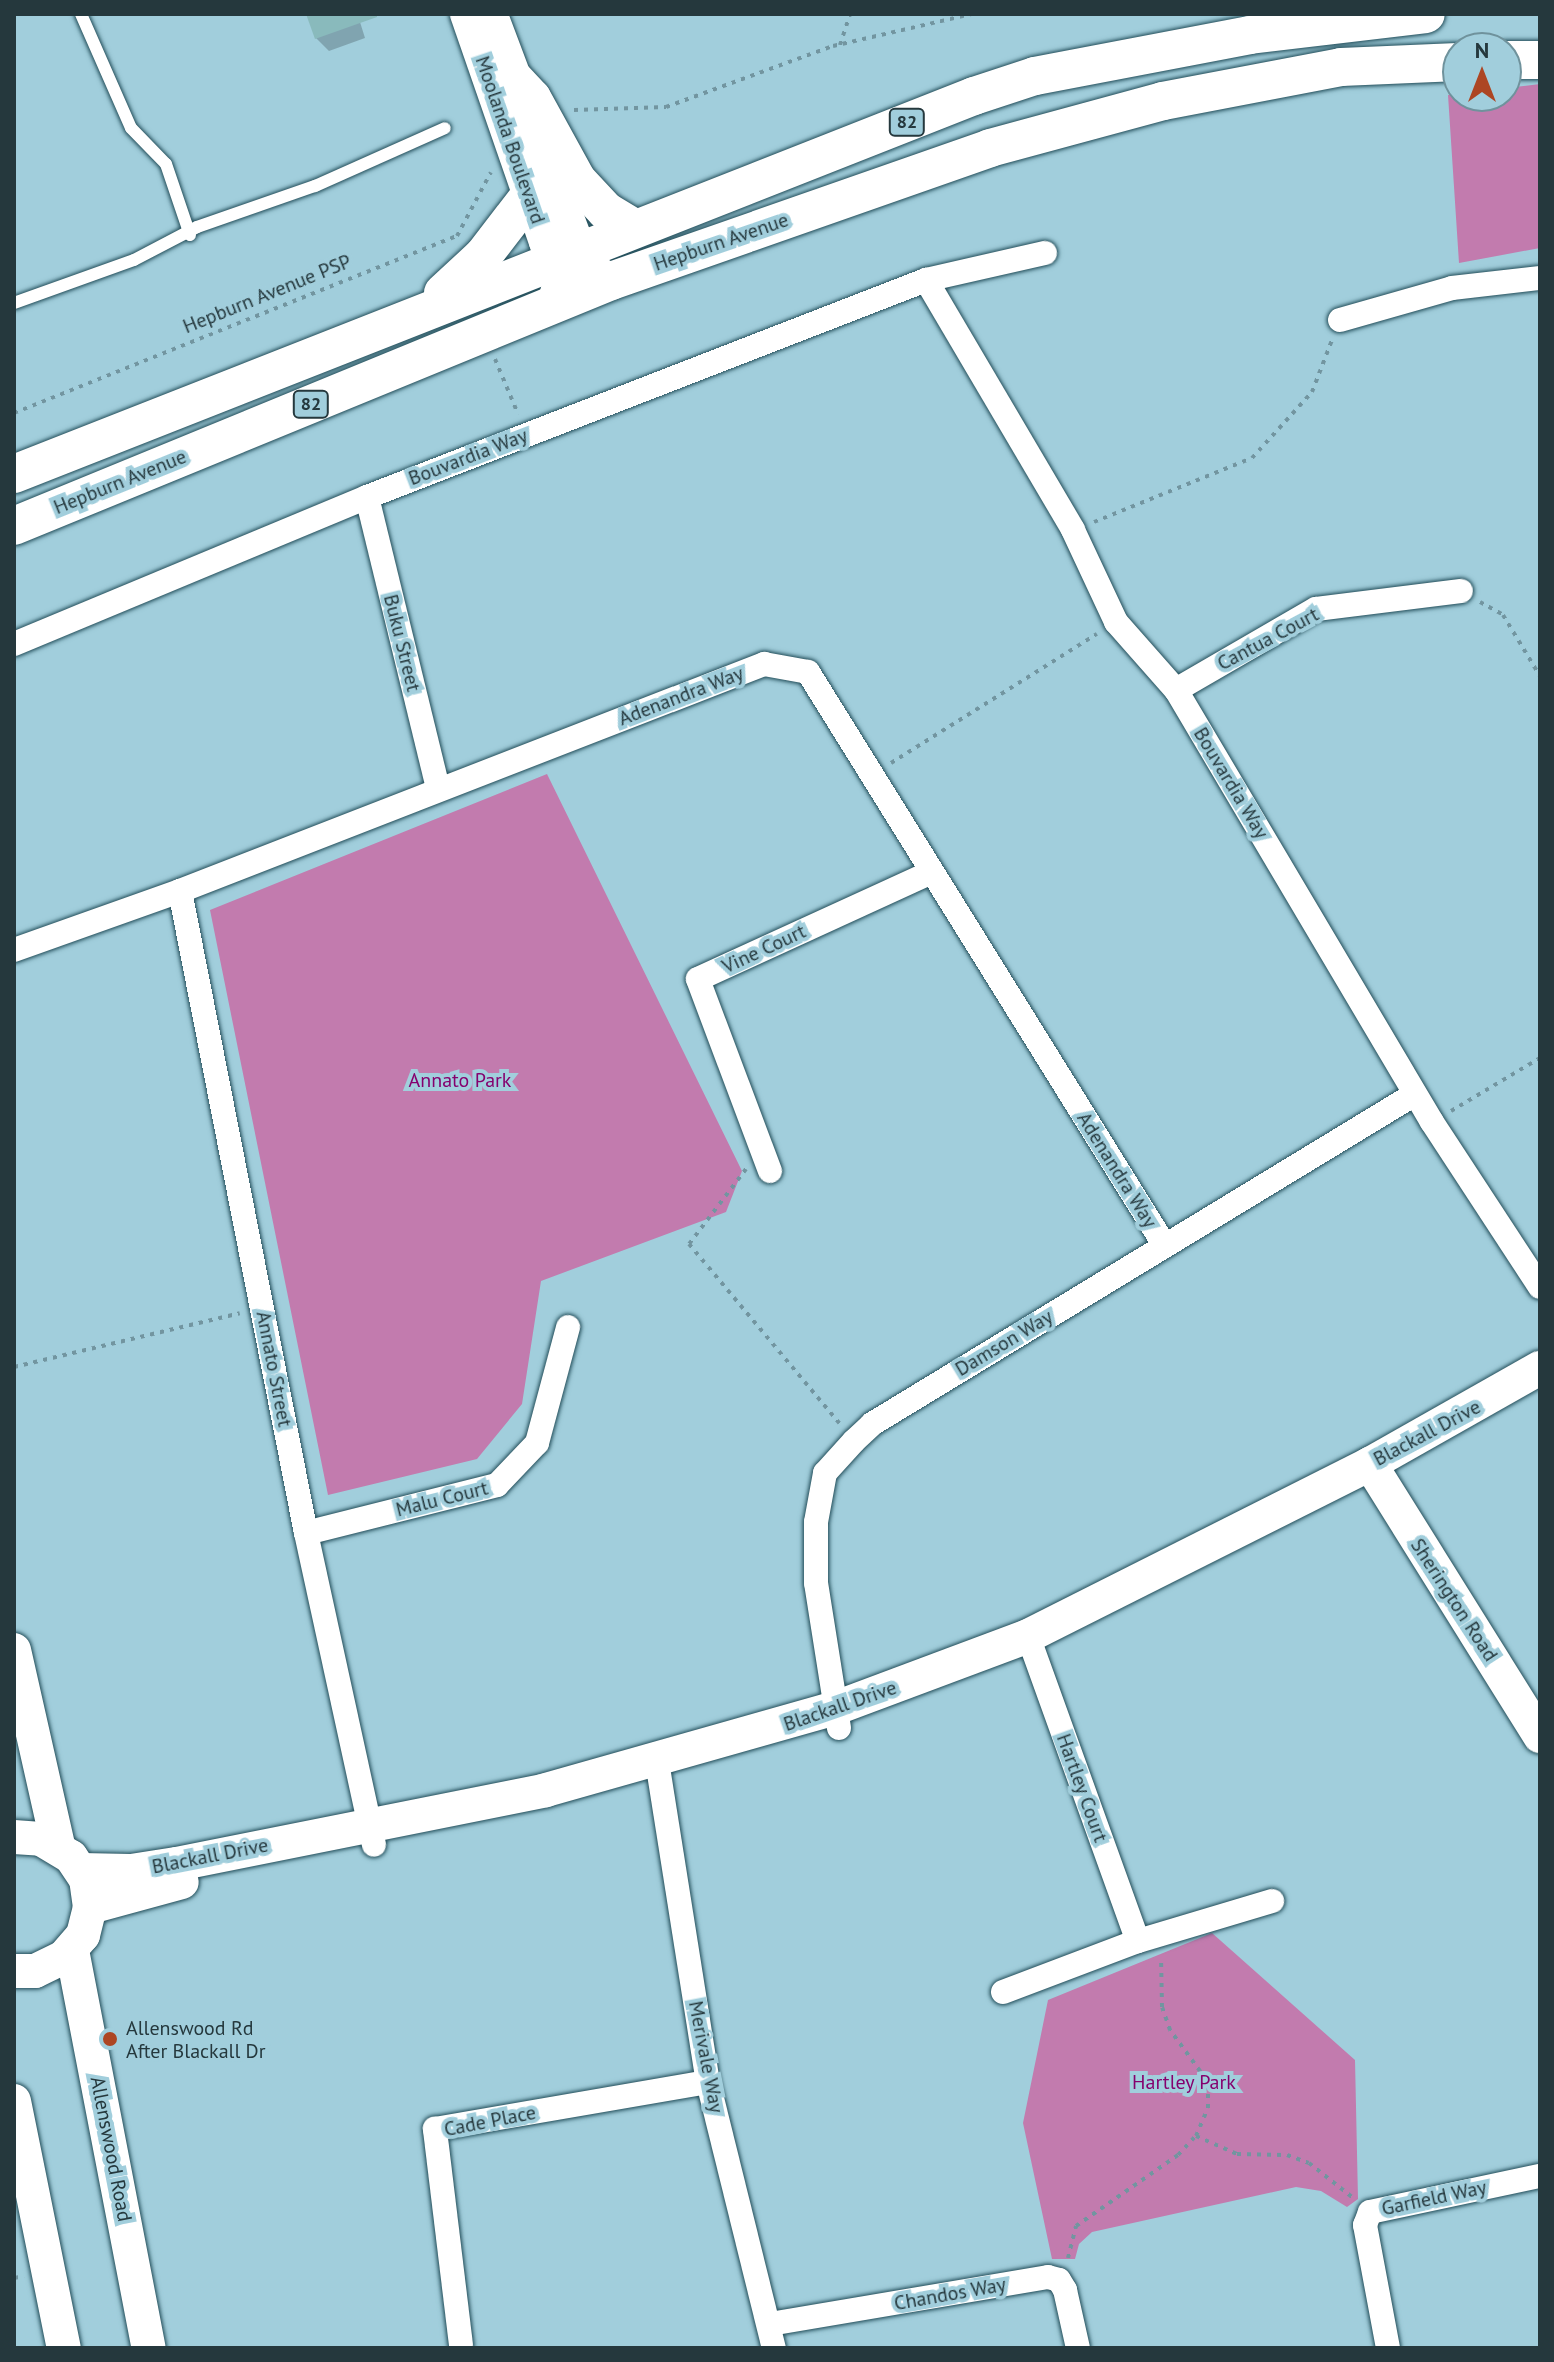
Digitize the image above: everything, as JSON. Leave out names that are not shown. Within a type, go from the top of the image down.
[{"type":"main road","name":"Moolanda Boulevard","points":[[467,14],[546,242],[611,281]]},
{"type":"main road","name":"Moolanda Boulevard","points":[[490,14],[574,236],[554,303]]},
{"type":"main road","name":"82","points":[[14,474],[633,227],[1035,76],[1250,35],[1426,14]]},
{"type":"main road","name":"Hepburn Avenue","points":[[14,526],[611,281],[1059,126],[1341,67],[1442,63]]},
{"type":"main road","points":[[515,80],[532,98],[577,180],[606,211],[633,227]]},
{"type":"main road","points":[[411,315],[461,281],[530,195]]},
{"type":"main road","name":"Blackall Drive","points":[[1384,1467],[1540,1368]]},
{"type":"main road","name":"Blackall Drive","points":[[90,1907],[146,1890],[372,1835],[659,1771],[836,1719],[1031,1645],[1540,1388]]},
{"type":"main road","name":"Sherington Road","points":[[1384,1467],[1540,1695]]},
{"type":"main road","name":"Sherington Road","points":[[1384,1467],[1540,1736]]},
{"type":"main road","points":[[14,1650],[58,1846],[81,1870],[90,1907],[87,1926],[72,1950],[45,1968],[14,1971]]},
{"type":"main road","name":"Blackall Drive","points":[[81,1870],[131,1871],[372,1835]]},
{"type":"main road","points":[[14,1837],[58,1846]]},
{"type":"main road","name":"Allenswood Road","points":[[72,1950],[149,2348]]},
{"type":"main road","points":[[14,2101],[64,2348]]},
{"type":"street","name":"Bouvardia Way","points":[[14,644],[367,497],[926,280],[1045,253]]},
{"type":"street","points":[[1340,320],[1452,288],[1540,278]]},
{"type":"street","name":"Bouvardia Way","points":[[926,280],[1073,530],[1116,622],[1176,690],[1432,1122],[1540,1287]]},
{"type":"street","name":"Buku Street","points":[[367,497],[438,788]]},
{"type":"street","name":"Cantua Court","points":[[1176,690],[1316,609],[1461,591]]},
{"type":"street","name":"Adenandra Way","points":[[14,950],[180,891],[438,788],[764,664],[808,672],[930,873],[1165,1246]]},
{"type":"street","name":"Vine Court","points":[[765,1161],[698,979],[930,873]]},
{"type":"street","name":"Annato Street","points":[[180,891],[306,1533],[372,1835]]},
{"type":"street","name":"Damson Way","points":[[836,1719],[816,1583],[816,1522],[825,1473],[854,1441],[872,1424],[1415,1094]]},
{"type":"street","name":"Malu Court","points":[[306,1533],[497,1485],[537,1443],[568,1327]]},
{"type":"street","name":"Hartley Court","points":[[1031,1645],[1145,1938]]},
{"type":"street","name":"Merivale Way","points":[[659,1771],[708,2082],[772,2336]]},
{"type":"street","points":[[1003,1992],[1145,1938],[1272,1901]]},
{"type":"street","name":"Cade Place","points":[[461,2345],[435,2129],[708,2082]]},
{"type":"street","name":"Garfield Way","points":[[1388,2348],[1365,2225],[1370,2212],[1540,2176]]},
{"type":"street","name":"Chandos Way","points":[[772,2336],[1048,2277],[1059,2280],[1065,2290]]},
{"type":"street","points":[[1065,2290],[1078,2348]]},
{"type":"lane","points":[[81,14],[131,128],[166,164],[190,235]]},
{"type":"lane","points":[[14,303],[190,235],[197,227],[315,186],[445,128]]},
{"type":"path","points":[[840,45],[850,14]]},
{"type":"path","points":[[565,115],[575,109],[666,107],[840,45],[972,14]]},
{"type":"path","name":"Hepburn Avenue PSP","points":[[14,413],[457,236],[495,164]]},
{"type":"path","points":[[1073,530],[1252,458],[1312,392],[1340,320]]},
{"type":"path","points":[[1461,591],[1503,615],[1540,676]]},
{"type":"path","points":[[872,775],[1116,622]]},
{"type":"path","points":[[1432,1122],[1540,1058]]},
{"type":"path","points":[[765,1161],[689,1244],[854,1441]]},
{"type":"path","points":[[14,1367],[261,1308]]},
{"type":"path","points":[[1065,2290],[1076,2226],[1178,2155],[1196,2136],[1208,2108],[1208,2090],[1170,2030],[1162,2007],[1161,1954],[1145,1938]]},
{"type":"path","points":[[1196,2136],[1237,2154],[1287,2155],[1309,2163],[1370,2212]]},
{"type":"green space","points":[[1540,84],[1540,248],[1459,263],[1449,112],[1522,112],[1522,86]]},
{"type":"green space","name":"Annato Park","points":[[547,774],[742,1171],[726,1212],[541,1281],[522,1404],[477,1459],[328,1495],[210,910]]},
{"type":"green space","name":"Hartley Park","points":[[1212,1933],[1355,2060],[1358,2199],[1347,2207],[1321,2191],[1296,2187],[1092,2232],[1079,2244],[1075,2259],[1052,2259],[1023,2123],[1048,2000]]},
{"type":"building","points":[[306,14],[377,14],[377,17],[315,39]]},
{"type":"place","name":"Allenswood Rd After Blackall Dr","points":[[110,2039]]}]
